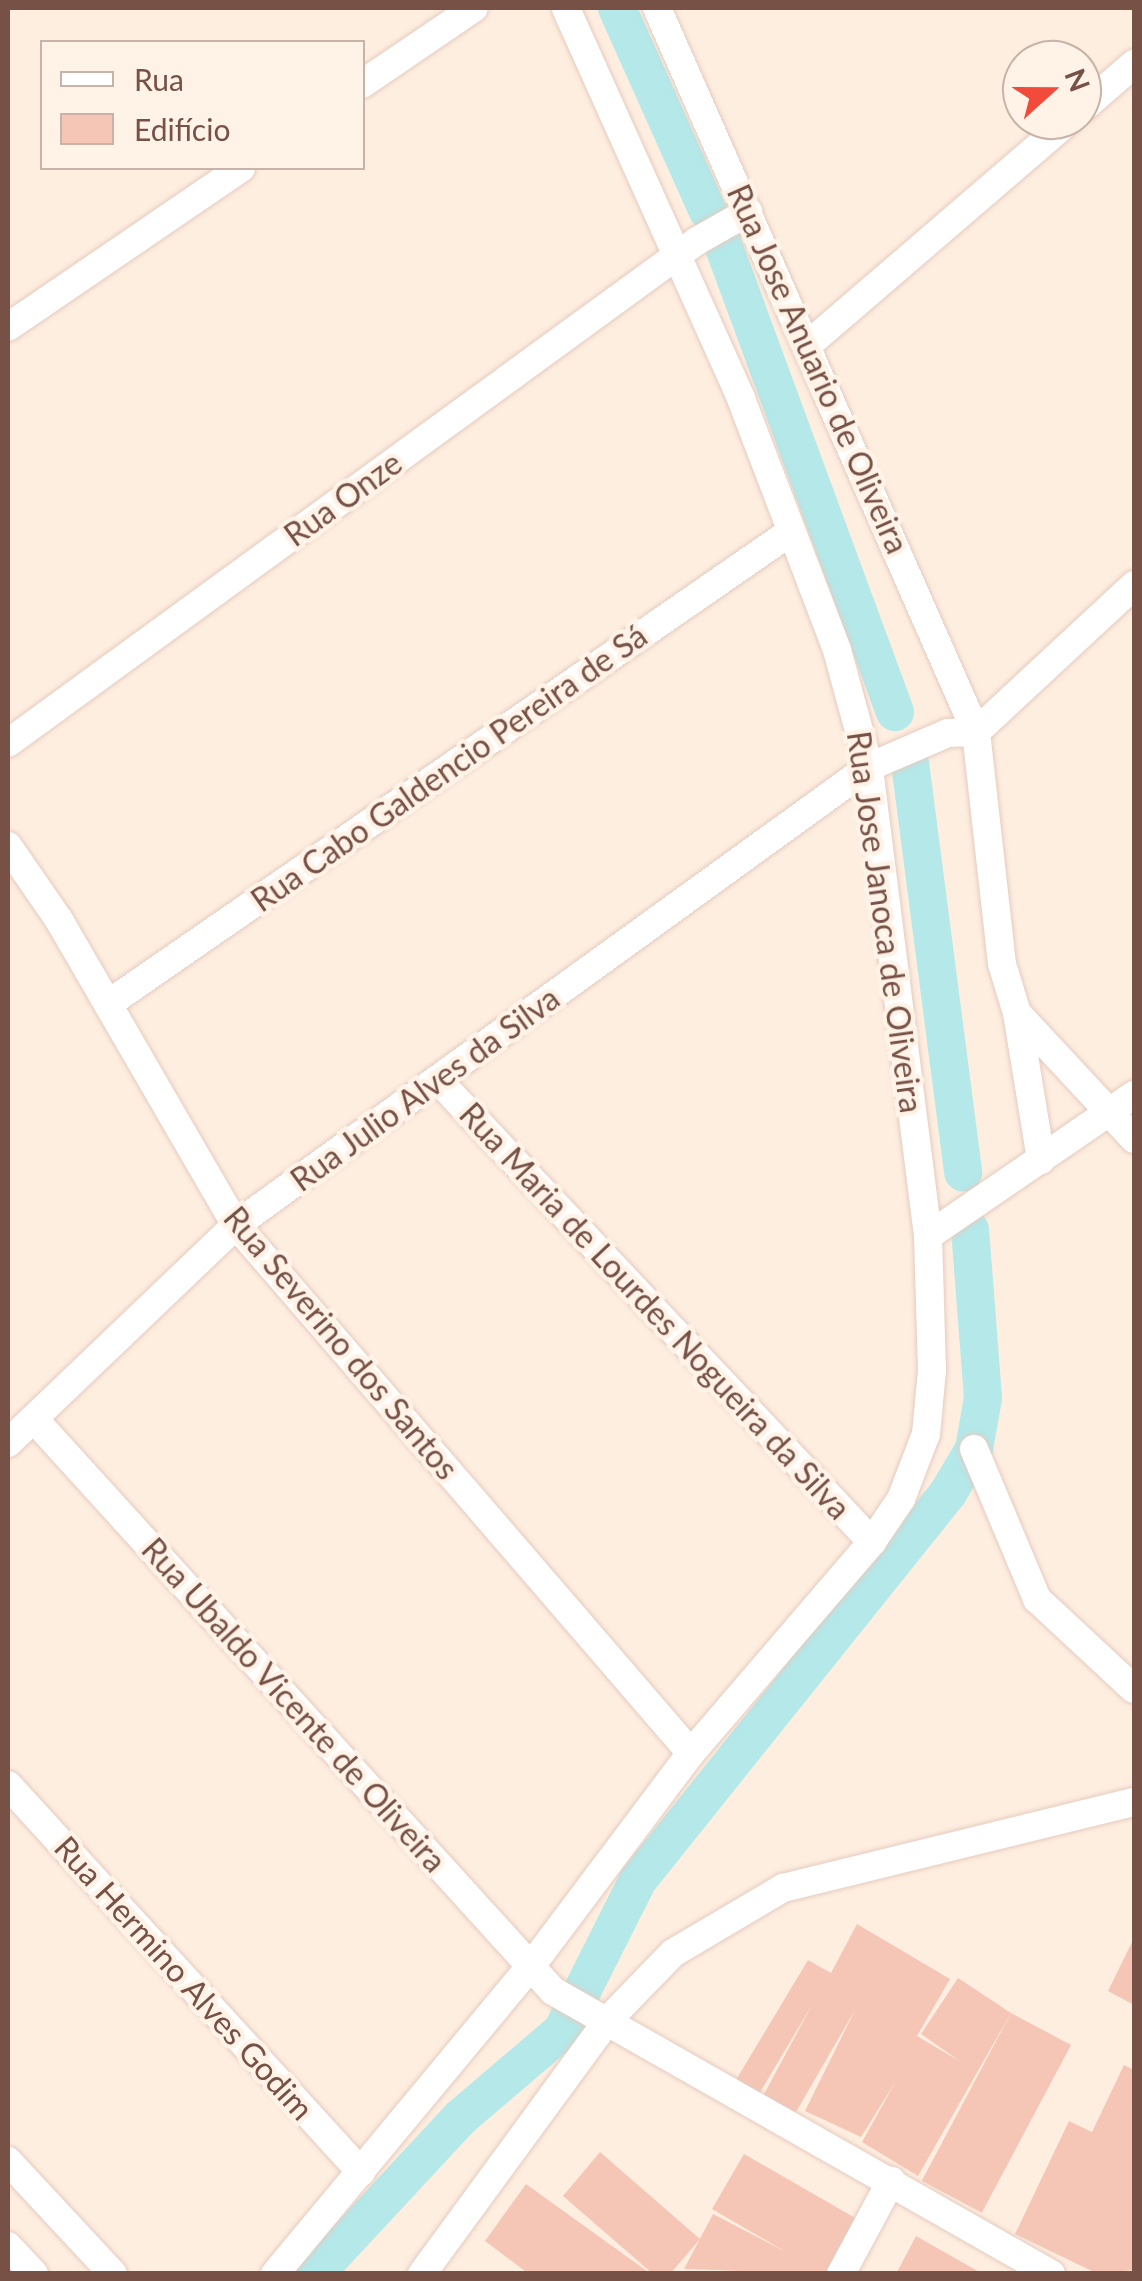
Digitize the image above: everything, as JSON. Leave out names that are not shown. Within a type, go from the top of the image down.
[{"type":"street","points":[[365,82],[474,8]]},
{"type":"street","name":"Rua Jose Janoca de Oliveira","points":[[276,2274],[531,1966],[691,1753],[872,1542],[901,1499],[926,1434],[932,1370],[928,1236],[880,760],[790,533],[688,248],[566,8]]},
{"type":"street","name":"Rua Jose Anuario de Oliveira","points":[[657,8],[741,216],[810,343],[962,733],[1002,964],[1017,1013],[1031,1167]]},
{"type":"street","points":[[1102,92],[1134,64]]},
{"type":"street","points":[[810,343],[1046,140]]},
{"type":"street","points":[[8,326],[238,170]]},
{"type":"street","name":"Rua Onze","points":[[8,743],[688,248],[741,216]]},
{"type":"street","name":"Rua Cabo Galdencio Pereira de Sá","points":[[108,1004],[790,533]]},
{"type":"street","points":[[962,733],[1134,585]]},
{"type":"street","name":"Rua Julio Alves da Silva","points":[[8,1443],[236,1225],[880,760],[962,733]]},
{"type":"street","name":"Rua Severino dos Santos","points":[[8,846],[108,1004],[236,1225],[691,1753]]},
{"type":"street","points":[[1017,1013],[1134,1139]]},
{"type":"street","name":"Rua Maria de Lourdes Nogueira da Silva","points":[[438,1080],[872,1542]]},
{"type":"street","points":[[928,1236],[1112,1116],[1134,1095]]},
{"type":"street","name":"Rua Ubaldo Vicente de Oliveira","points":[[34,1419],[554,1992],[602,2017]]},
{"type":"street","points":[[974,1449],[1037,1599],[1134,1689]]},
{"type":"street","name":"Rua Hermino Alves Godim","points":[[8,1785],[361,2172]]},
{"type":"street","points":[[422,2274],[602,2017],[673,1953],[783,1888],[1134,1802]]},
{"type":"street","points":[[602,2017],[1052,2274]]},
{"type":"street","points":[[8,2162],[113,2274]]},
{"type":"street","points":[[841,2274],[891,2181]]},
{"type":"street","points":[[8,2246],[34,2274]]},
{"type":"building","points":[[857,1924],[950,1979],[917,2036],[961,2062],[921,2034],[958,1978],[1011,2013],[918,2176],[862,2142],[896,2081],[861,2137],[805,2111],[855,2010],[796,2112],[763,2096],[812,2005],[759,2094],[736,2080],[808,1960],[831,1973]]},
{"type":"building","points":[[1134,1938],[1134,2005],[1108,1991]]},
{"type":"building","points":[[1011,2013],[1071,2045],[982,2213],[922,2181]]},
{"type":"building","points":[[1124,2065],[1134,2070],[1134,2270],[1098,2274],[1015,2234],[1069,2121],[1092,2132]]},
{"type":"building","points":[[600,2152],[700,2239],[670,2274],[653,2274],[563,2196]]},
{"type":"building","points":[[744,2154],[857,2219],[826,2274],[684,2269],[713,2214],[786,2252],[712,2209]]},
{"type":"building","points":[[526,2184],[651,2274],[529,2274],[485,2241]]},
{"type":"building","points":[[916,2236],[983,2274],[896,2274]]},
{"type":"waterway","points":[[617,8],[708,211]]},
{"type":"waterway","points":[[722,242],[895,712]]},
{"type":"waterway","points":[[910,763],[963,1173]]},
{"type":"waterway","points":[[315,2274],[460,2118],[562,2031],[638,1880],[948,1493],[974,1449],[983,1398],[970,1230]]}]
